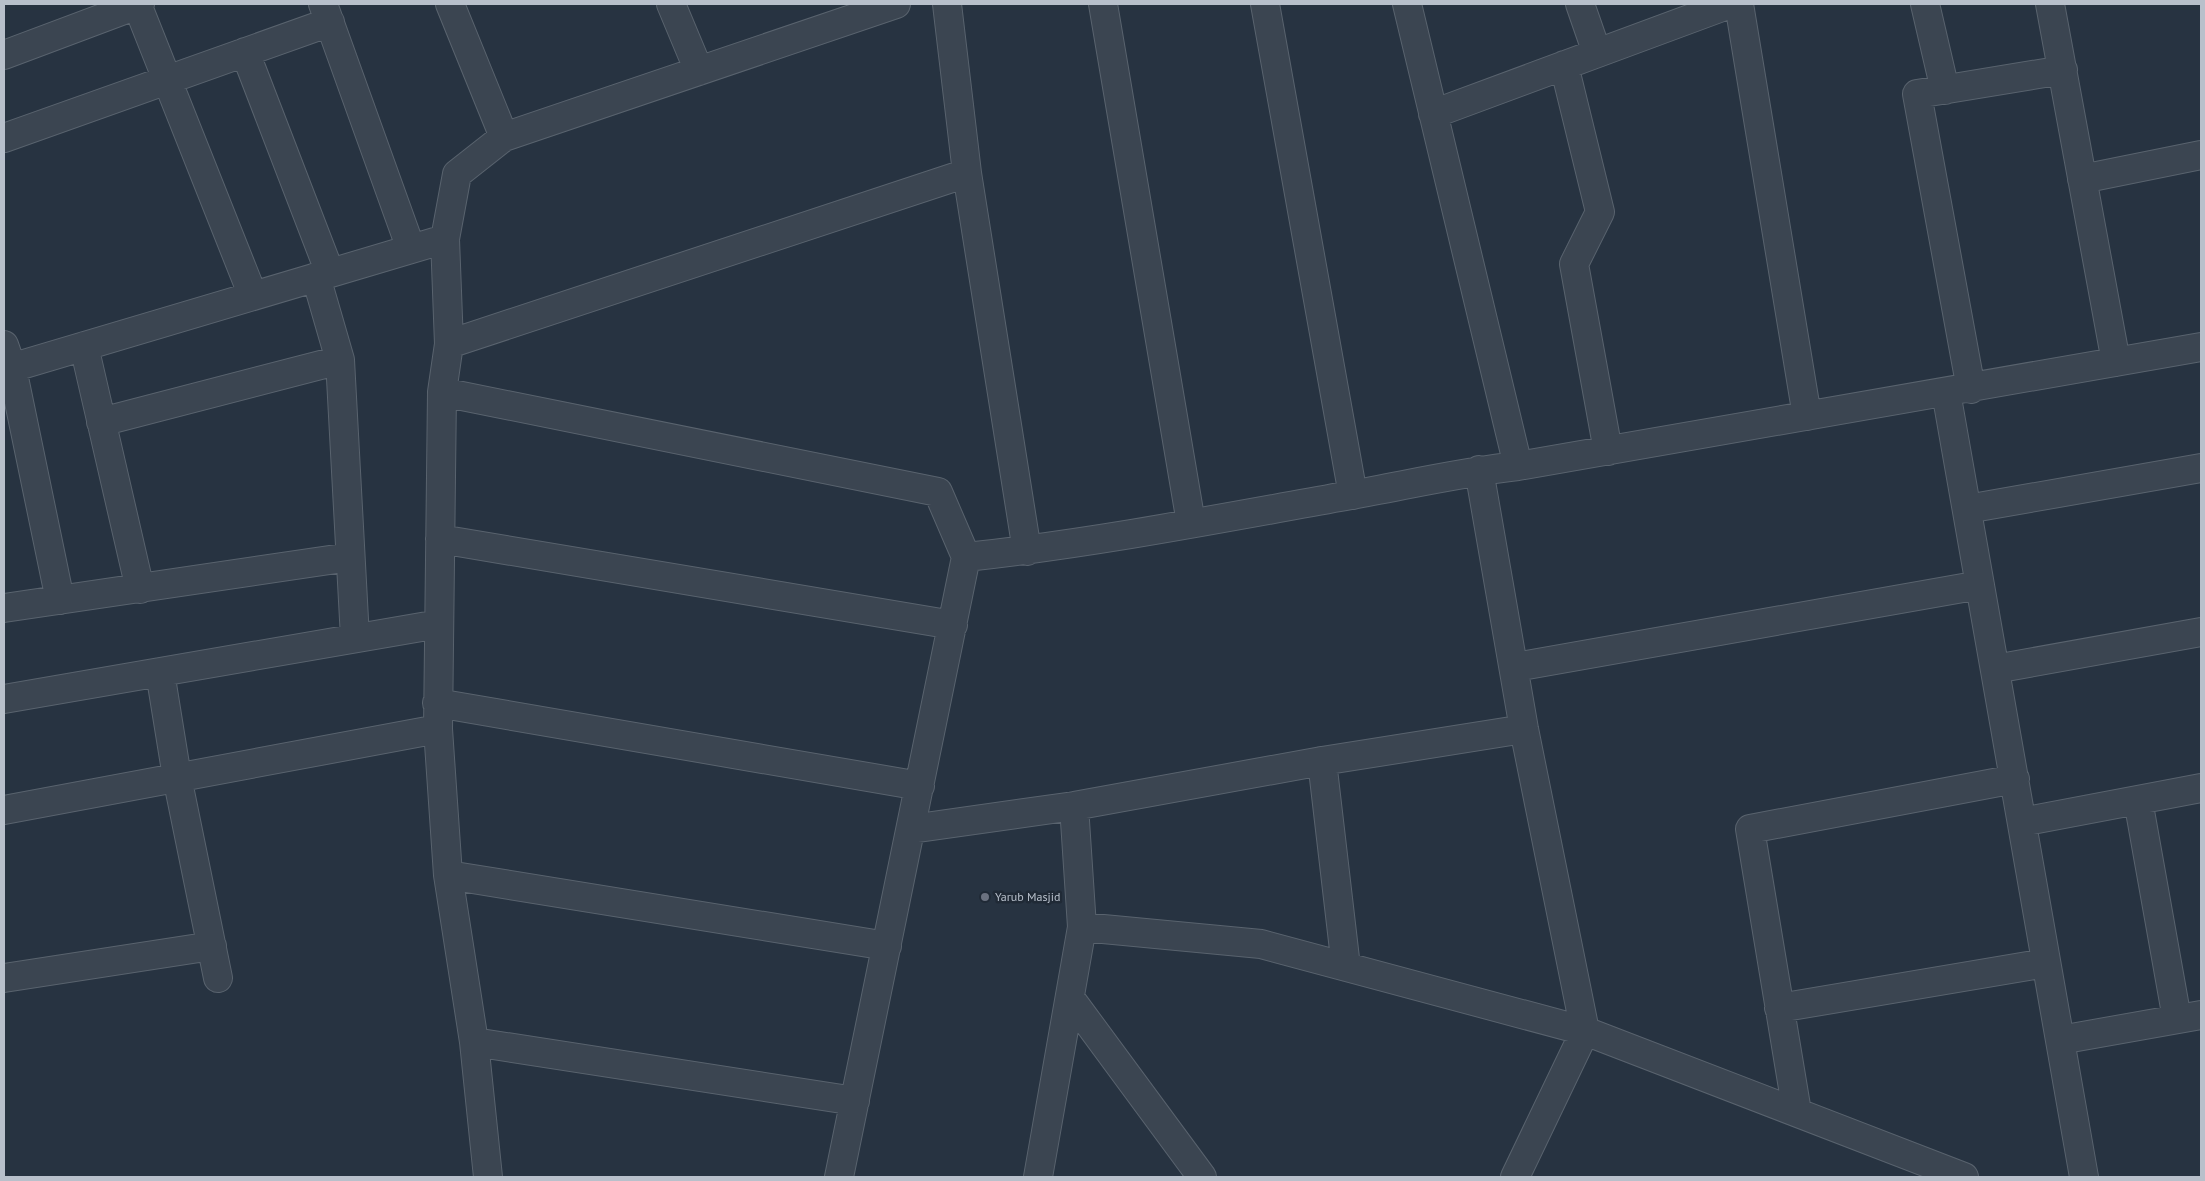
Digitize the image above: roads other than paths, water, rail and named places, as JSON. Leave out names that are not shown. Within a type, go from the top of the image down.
[{"type":"street","points":[[4,55],[138,4],[253,296]]},
{"type":"street","points":[[450,4],[504,137]]},
{"type":"street","points":[[670,4],[700,71]]},
{"type":"street","points":[[488,1177],[474,1042],[448,876],[438,716],[442,392],[449,344],[445,239],[456,174],[504,137],[700,71],[847,12],[896,4]]},
{"type":"street","points":[[947,4],[967,172],[1027,551]]},
{"type":"street","points":[[1103,4],[1192,523]]},
{"type":"street","points":[[1265,4],[1352,495]]},
{"type":"street","points":[[1407,4],[1518,466]]},
{"type":"street","points":[[1580,4],[1597,53]]},
{"type":"street","points":[[1433,114],[1730,4]]},
{"type":"street","points":[[1739,4],[1808,416]]},
{"type":"street","points":[[1925,4],[1944,90]]},
{"type":"street","points":[[2050,4],[2116,362]]},
{"type":"street","points":[[4,138],[245,52],[327,13],[411,249]]},
{"type":"street","points":[[245,52],[323,275],[340,360],[355,638]]},
{"type":"street","points":[[1564,65],[1600,212],[1574,264],[1608,451]]},
{"type":"street","points":[[2063,70],[1917,94],[1959,390],[1967,509],[2084,1177]]},
{"type":"street","points":[[2082,179],[2201,155]]},
{"type":"street","points":[[449,344],[967,172]]},
{"type":"street","points":[[60,600],[7,361],[84,346],[445,239]]},
{"type":"street","points":[[84,346],[140,589]]},
{"type":"street","points":[[966,558],[1027,551],[1192,523],[1352,495],[1479,470],[1518,466],[1608,451],[2201,347]]},
{"type":"street","points":[[101,422],[340,360]]},
{"type":"street","points":[[442,392],[938,492],[966,558],[839,1177]]},
{"type":"street","points":[[1967,509],[2201,468]]},
{"type":"street","points":[[1479,470],[1515,667],[1524,728],[1585,1031],[1515,1177]]},
{"type":"street","points":[[440,539],[953,625]]},
{"type":"street","points":[[4,608],[350,557]]},
{"type":"street","points":[[1515,667],[1980,585]]},
{"type":"street","points":[[4,700],[438,624]]},
{"type":"street","points":[[1995,669],[2201,632]]},
{"type":"street","points":[[160,672],[177,777],[218,978]]},
{"type":"street","points":[[4,810],[177,777],[438,716],[920,786]]},
{"type":"street","points":[[911,829],[1074,806],[1322,761],[1524,728]]},
{"type":"street","points":[[1322,761],[1346,967]]},
{"type":"street","points":[[1797,1112],[1750,829],[2014,779]]},
{"type":"street","points":[[2022,822],[2201,788]]},
{"type":"street","points":[[2060,1040],[2189,1017],[2138,800]]},
{"type":"street","points":[[1038,1177],[1082,927],[1074,806]]},
{"type":"street","points":[[448,876],[887,946]]},
{"type":"street","points":[[1082,927],[1261,944],[1585,1031],[1964,1177]]},
{"type":"street","points":[[4,978],[212,946]]},
{"type":"street","points":[[1780,1008],[2046,963]]},
{"type":"street","points":[[1070,998],[1202,1177]]},
{"type":"street","points":[[474,1042],[855,1101]]},
{"type":"place","name":"Yarub Masjid","points":[[985,897]]}]
